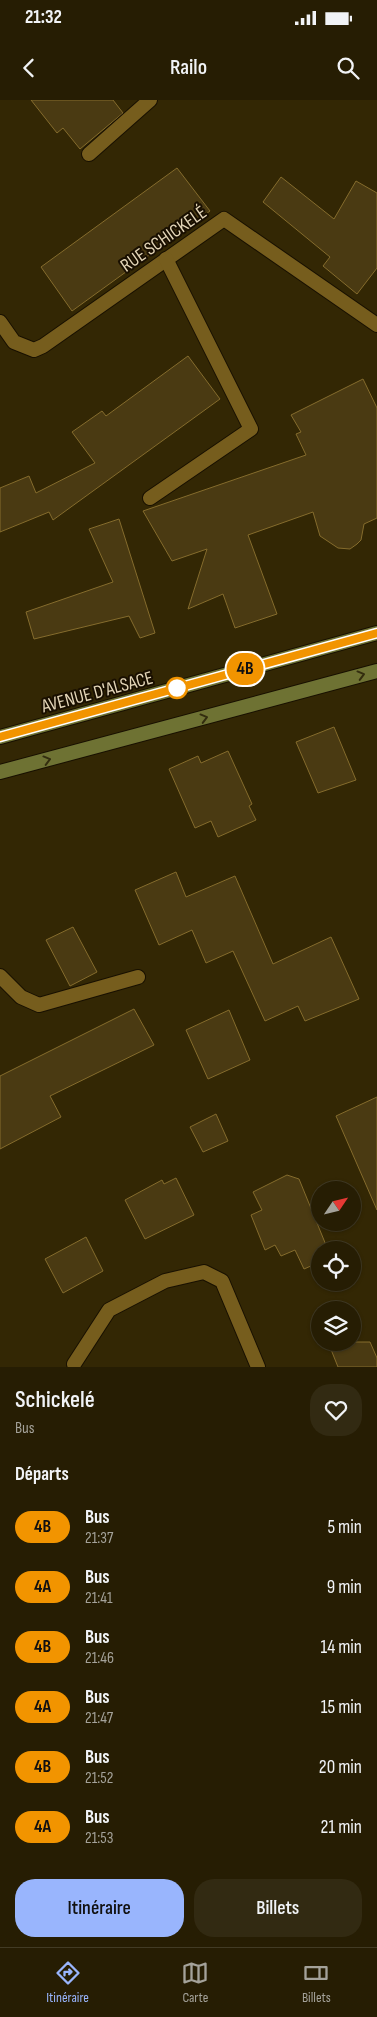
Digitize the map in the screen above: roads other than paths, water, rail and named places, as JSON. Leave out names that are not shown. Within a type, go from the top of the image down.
[{"type":"main road","name":"AVENUE D'ALSACE","points":[[0,737],[377,633]]},
{"type":"main road","points":[[0,772],[377,671]]},
{"type":"street","points":[[89,154],[150,100]]},
{"type":"street","name":"RUE SCHICKELÉ","points":[[0,322],[14,342],[34,350],[43,346],[224,219],[377,325]]},
{"type":"street","points":[[150,498],[251,430],[166,259]]},
{"type":"street","points":[[0,976],[21,997],[39,1005],[138,977]]},
{"type":"street","points":[[74,1364],[109,1310],[165,1281],[204,1272],[222,1281],[258,1367]]}]
